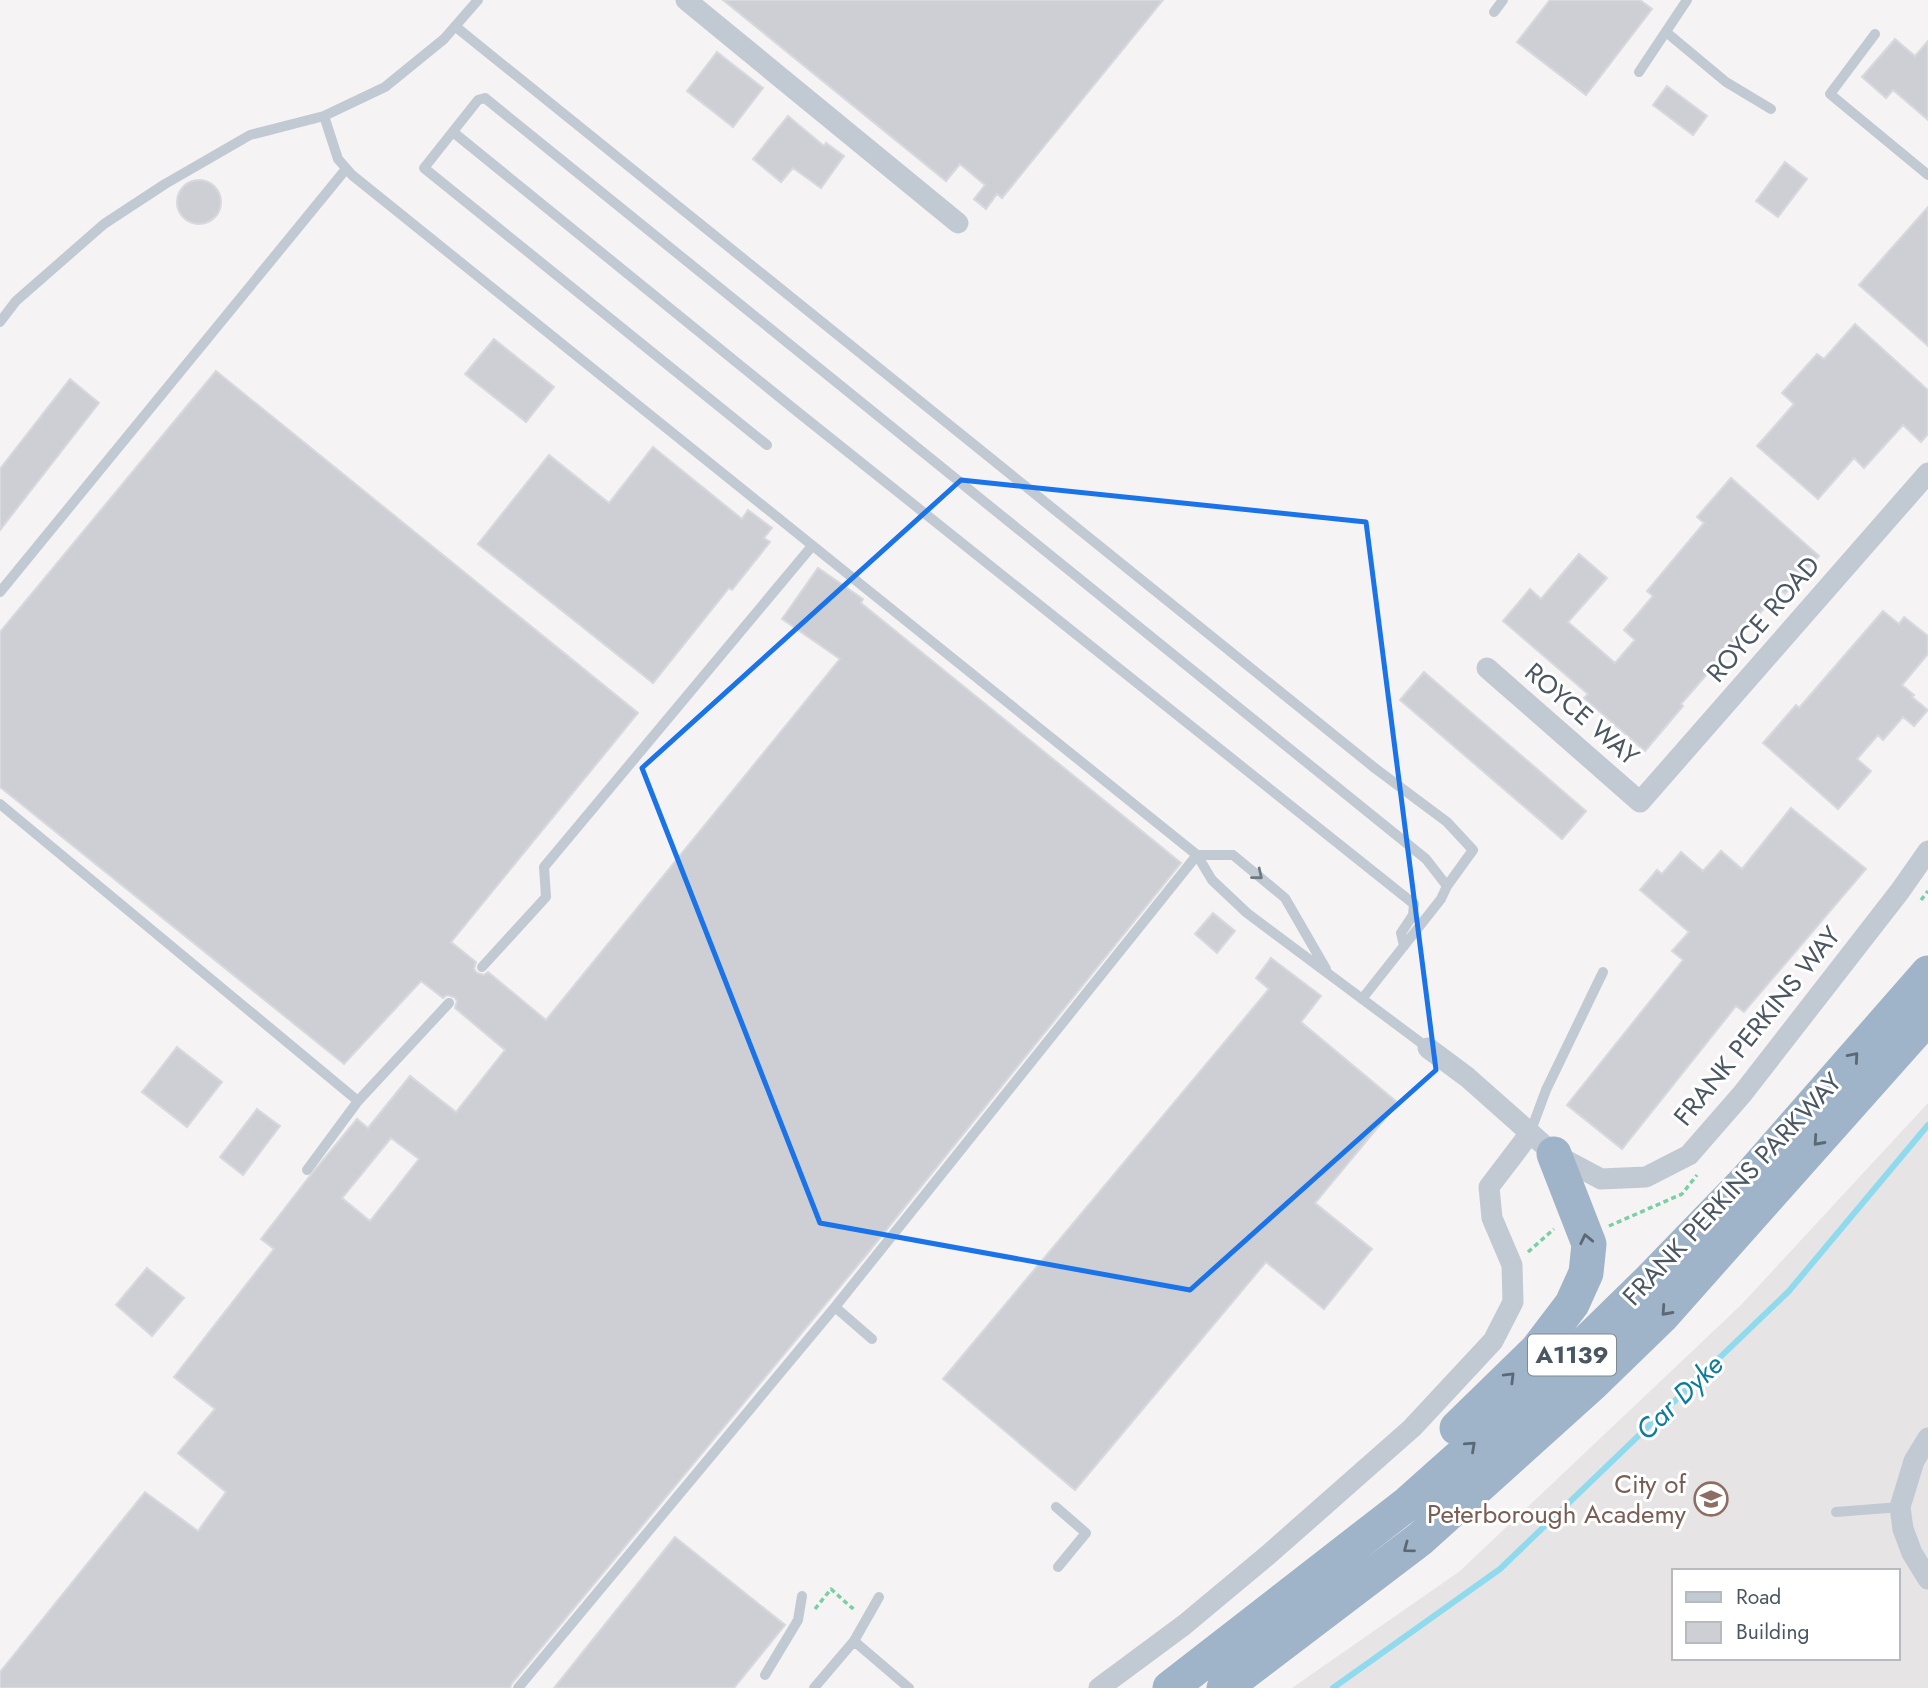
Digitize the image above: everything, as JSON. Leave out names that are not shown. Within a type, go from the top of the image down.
[{"type":"highway","name":"FRANK PERKINS PARKWAY","points":[[1170,1688],[1407,1504],[1563,1364],[1651,1279],[1746,1181],[1928,972]]},
{"type":"highway","name":"FRANK PERKINS PARKWAY","points":[[1224,1688],[1420,1539],[1593,1383],[1661,1317],[1928,1017]]},
{"type":"highway","points":[[1228,1642],[1501,1386],[1537,1350],[1572,1304],[1586,1273],[1589,1244],[1542,1144]]},
{"type":"street","points":[[686,0],[958,223]]},
{"type":"street","name":"ROYCE ROAD","points":[[1640,802],[1928,473]]},
{"type":"street","name":"ROYCE WAY","points":[[1487,668],[1640,802]]},
{"type":"street","name":"FRANK PERKINS WAY","points":[[1429,1048],[1542,1144],[1601,1179],[1646,1177],[1689,1155],[1743,1093],[1928,851]]},
{"type":"street","points":[[1099,1688],[1205,1607],[1412,1428],[1493,1341],[1513,1302],[1512,1265],[1492,1217],[1489,1187],[1542,1144]]},
{"type":"street","points":[[1928,1438],[1914,1461],[1900,1507],[1903,1529],[1912,1553],[1928,1579]]},
{"type":"lane","points":[[0,322],[16,301],[104,224],[165,184],[250,135],[324,116],[385,87],[456,27],[478,0]]},
{"type":"lane","points":[[1494,12],[1503,0]]},
{"type":"lane","points":[[1639,72],[1687,0]]},
{"type":"lane","points":[[456,27],[1376,769],[1447,822],[1473,850],[1441,899],[1362,999]]},
{"type":"lane","points":[[1666,32],[1726,82],[1771,109]]},
{"type":"lane","points":[[1875,34],[1830,94],[1928,175]]},
{"type":"lane","points":[[766,445],[424,168],[478,100],[485,98],[1426,859],[1447,886]]},
{"type":"lane","points":[[324,116],[338,159],[346,169],[1197,855],[1212,880],[1247,913],[1429,1048]]},
{"type":"lane","points":[[453,132],[1414,904],[1413,915],[1401,933],[1404,947]]},
{"type":"lane","points":[[0,592],[346,169]]},
{"type":"lane","points":[[482,967],[546,897],[544,867],[813,546]]},
{"type":"lane","points":[[0,804],[358,1101]]},
{"type":"lane","points":[[1197,855],[1233,855],[1285,898],[1330,975]]},
{"type":"lane","points":[[518,1688],[835,1307],[1197,855]]},
{"type":"lane","points":[[1542,1144],[1546,1090],[1603,972]]},
{"type":"lane","points":[[307,1170],[358,1101],[449,1003]]},
{"type":"lane","points":[[835,1307],[872,1339]]},
{"type":"lane","points":[[1056,1507],[1086,1533],[1058,1567]]},
{"type":"lane","points":[[1836,1512],[1900,1507]]},
{"type":"lane","points":[[765,1675],[798,1620],[802,1596]]},
{"type":"lane","points":[[814,1688],[853,1641],[879,1597]]},
{"type":"lane","points":[[853,1641],[909,1688]]},
{"type":"path","points":[[1512,1265],[1558,1225]]},
{"type":"path","points":[[798,1620],[803,1622],[831,1589],[852,1608],[861,1598]]},
{"type":"highlighted area","points":[[961,480],[1366,522],[1436,1070],[1190,1290],[820,1223],[642,768]]},
{"type":"shaded area","name":"City of Peterborough Academy","points":[[1928,1103],[1928,1688],[1292,1688],[1460,1571],[1741,1305]]},
{"type":"building","points":[[723,0],[1163,0],[1002,198],[997,194],[986,209],[974,199],[985,185],[960,164],[946,181]]},
{"type":"building","points":[[1550,0],[1640,0],[1652,9],[1586,95],[1517,42]]},
{"type":"building","points":[[1895,39],[1915,56],[1928,41],[1928,120],[1893,90],[1886,98],[1862,77]]},
{"type":"building","points":[[717,52],[763,88],[733,127],[687,91]]},
{"type":"building","points":[[1667,86],[1707,116],[1693,135],[1653,105]]},
{"type":"building","points":[[788,116],[824,146],[826,143],[844,156],[821,188],[793,168],[781,182],[753,159]]},
{"type":"building","points":[[1785,162],[1807,179],[1778,217],[1756,201]]},
{"type":"building","points":[[199,180],[214,187],[221,202],[214,217],[199,224],[184,217],[177,202],[184,187]]},
{"type":"building","points":[[1928,207],[1928,346],[1859,285]]},
{"type":"building","points":[[1855,324],[1928,390],[1928,434],[1921,442],[1903,425],[1864,468],[1854,458],[1818,499],[1757,446],[1794,404],[1782,393],[1817,354],[1824,359]]},
{"type":"building","points":[[494,339],[554,387],[526,422],[465,374]]},
{"type":"building","points":[[216,371],[638,713],[451,942],[476,962],[474,969],[477,973],[484,975],[488,972],[546,1020],[840,659],[782,619],[818,568],[863,599],[861,603],[1181,863],[867,1254],[510,1688],[0,1688],[0,1672],[145,1492],[198,1531],[226,1492],[178,1453],[215,1409],[174,1377],[274,1249],[261,1239],[309,1177],[357,1119],[368,1128],[410,1076],[456,1112],[505,1050],[455,1008],[457,1001],[454,997],[447,995],[443,998],[421,981],[344,1064],[0,787],[0,632]],"holes":[[[391,1138],[419,1159],[370,1221],[342,1198]]]},
{"type":"building","points":[[70,379],[99,403],[0,530],[0,469]]},
{"type":"building","points":[[653,447],[742,519],[748,510],[772,528],[764,538],[770,542],[732,590],[729,588],[653,683],[478,544],[549,455],[609,503]]},
{"type":"building","points":[[1731,478],[1819,556],[1785,594],[1780,590],[1681,704],[1683,706],[1645,751],[1584,698],[1588,694],[1503,621],[1530,589],[1541,599],[1579,554],[1607,578],[1568,622],[1615,663],[1635,640],[1624,630],[1653,596],[1647,591],[1704,523],[1697,517]]},
{"type":"building","points":[[1883,611],[1899,624],[1904,617],[1928,636],[1928,654],[1902,685],[1928,710],[1914,726],[1903,717],[1883,740],[1878,735],[1857,759],[1871,771],[1838,809],[1763,743],[1796,705],[1799,708]]},
{"type":"building","points":[[1424,672],[1586,811],[1562,839],[1400,700]]},
{"type":"building","points":[[1791,808],[1866,869],[1744,1012],[1736,1006],[1622,1149],[1567,1105],[1683,960],[1672,951],[1689,932],[1640,890],[1657,870],[1662,874],[1681,852],[1703,871],[1721,851],[1742,869]]},
{"type":"building","points":[[1213,913],[1235,931],[1217,953],[1195,934]]},
{"type":"building","points":[[1271,958],[1321,996],[1301,1022],[1398,1103],[1315,1203],[1372,1249],[1324,1309],[1266,1262],[1075,1490],[943,1379],[1269,989],[1256,978]]},
{"type":"building","points":[[177,1047],[222,1082],[187,1127],[142,1092]]},
{"type":"building","points":[[257,1109],[280,1126],[243,1175],[220,1157]]},
{"type":"building","points":[[147,1268],[184,1298],[152,1336],[116,1305]]},
{"type":"building","points":[[675,1537],[785,1625],[734,1688],[554,1688]]},
{"type":"waterway","name":"Car Dyke","points":[[1333,1688],[1500,1569],[1789,1291],[1928,1125]]},
{"type":"place","name":"City of Peterborough Academy","points":[[1711,1499]]}]
